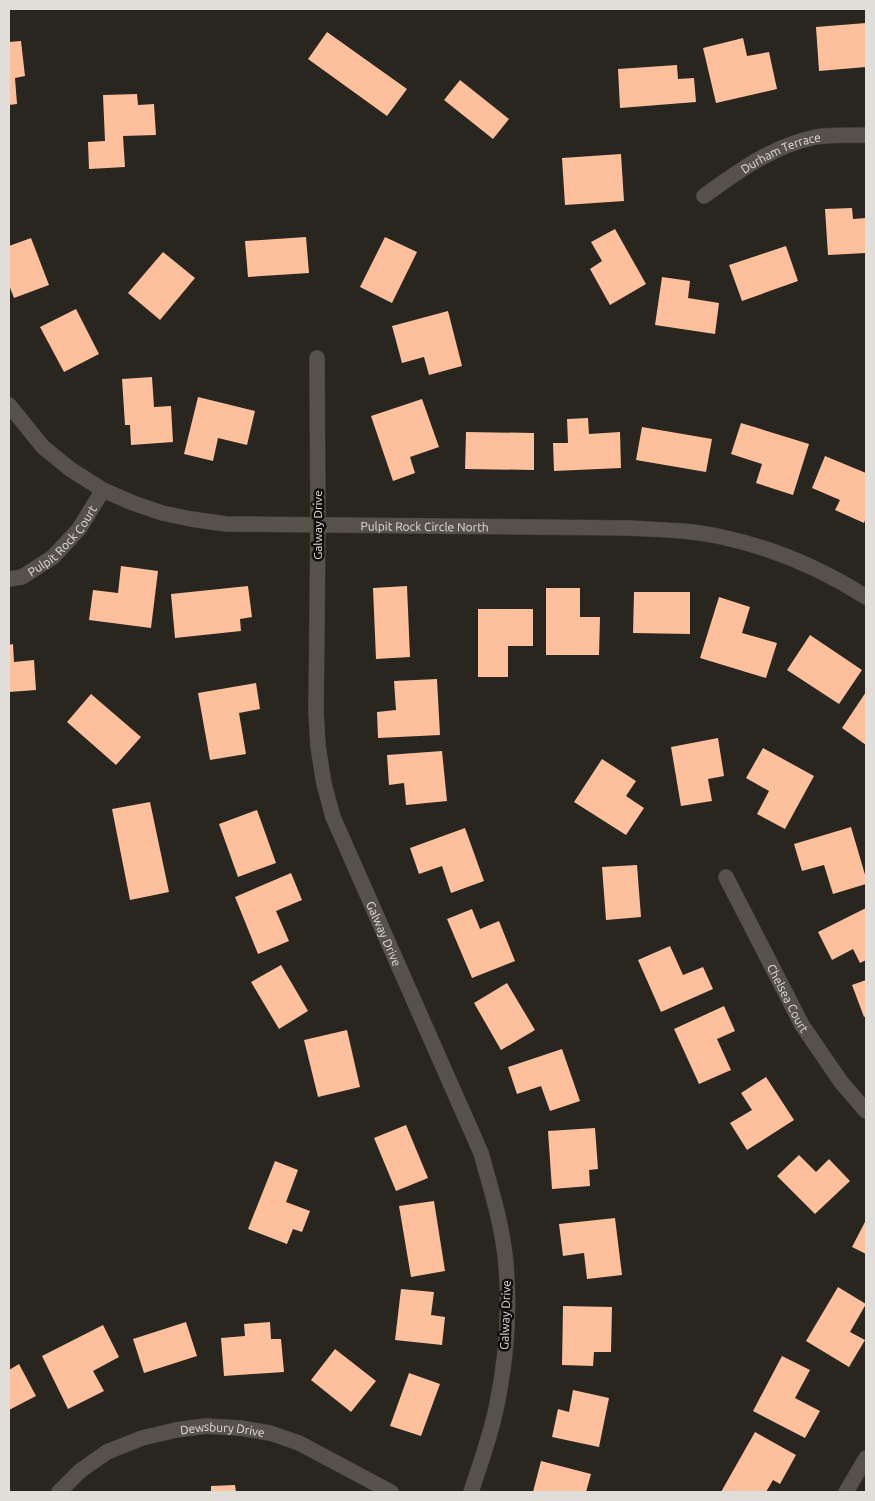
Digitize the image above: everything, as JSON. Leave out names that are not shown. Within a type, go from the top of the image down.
[{"type":"street","name":"Durham Terrace","points":[[704,196],[744,167],[790,144],[817,136],[866,136]]},
{"type":"street","name":"Galway Drive","points":[[317,358],[316,712],[318,746],[324,784],[333,817],[481,1153],[493,1194],[506,1264],[506,1334],[502,1377],[492,1425],[471,1492]]},
{"type":"street","name":"Pulpit Rock Circle North","points":[[9,405],[43,447],[70,469],[103,490],[162,513],[226,524],[678,530],[721,537],[766,549],[806,565],[845,584],[866,598]]},
{"type":"street","name":"Pulpit Rock Court","points":[[9,579],[22,577],[53,557],[79,529],[103,490]]},
{"type":"street","name":"Chelsea Court","points":[[726,877],[802,1025],[841,1082],[866,1111]]},
{"type":"street","name":"Dewsbury Drive","points":[[59,1492],[80,1471],[107,1452],[142,1438],[176,1430],[206,1426],[240,1428],[270,1433],[299,1444],[391,1492]]},
{"type":"street","points":[[846,1492],[866,1458]]},
{"type":"building","points":[[866,23],[866,67],[819,71],[816,27]]},
{"type":"building","points":[[327,32],[407,89],[387,116],[308,59]]},
{"type":"building","points":[[743,38],[747,56],[769,52],[777,89],[716,103],[703,48]]},
{"type":"building","points":[[21,41],[25,76],[15,78],[17,104],[9,105],[9,42]]},
{"type":"building","points":[[677,65],[678,79],[694,78],[696,102],[620,108],[618,69]]},
{"type":"building","points":[[460,80],[509,119],[493,139],[444,100]]},
{"type":"building","points":[[137,94],[138,105],[154,104],[156,135],[123,136],[125,167],[89,169],[88,142],[105,141],[103,95]]},
{"type":"building","points":[[621,154],[624,201],[565,205],[562,158]]},
{"type":"building","points":[[852,208],[853,219],[866,218],[866,253],[828,255],[825,209]]},
{"type":"building","points":[[615,229],[646,284],[610,305],[590,269],[602,261],[591,242]]},
{"type":"building","points":[[306,237],[309,273],[248,277],[245,241]]},
{"type":"building","points":[[385,237],[417,252],[392,303],[360,287]]},
{"type":"building","points":[[31,238],[49,285],[14,298],[9,285],[9,246]]},
{"type":"building","points":[[786,246],[798,281],[742,301],[729,265]]},
{"type":"building","points":[[163,252],[195,278],[160,320],[128,293]]},
{"type":"building","points":[[662,277],[690,281],[688,298],[719,303],[715,334],[655,325]]},
{"type":"building","points":[[76,309],[99,354],[64,372],[40,327]]},
{"type":"building","points":[[448,311],[462,366],[429,375],[424,357],[402,363],[392,326]]},
{"type":"building","points":[[152,377],[154,407],[171,406],[173,442],[131,445],[130,425],[125,425],[122,379]]},
{"type":"building","points":[[198,397],[255,411],[247,445],[218,438],[213,461],[184,454]]},
{"type":"building","points":[[422,399],[439,447],[410,457],[415,473],[393,481],[371,416]]},
{"type":"building","points":[[588,418],[589,434],[620,432],[621,468],[554,471],[553,443],[568,443],[567,419]]},
{"type":"building","points":[[741,423],[809,444],[793,495],[756,483],[762,464],[731,454]]},
{"type":"building","points":[[642,427],[712,439],[706,472],[636,460]]},
{"type":"building","points":[[466,432],[534,433],[534,470],[465,469]]},
{"type":"building","points":[[825,456],[866,473],[866,517],[864,523],[835,510],[840,500],[812,488]]},
{"type":"building","points":[[121,566],[158,571],[151,628],[89,620],[93,590],[118,593]]},
{"type":"building","points":[[248,586],[252,617],[240,619],[241,631],[175,638],[171,594]]},
{"type":"building","points":[[407,586],[410,657],[376,659],[373,588]]},
{"type":"building","points":[[546,588],[580,588],[580,617],[600,617],[599,655],[546,655]]},
{"type":"building","points":[[634,592],[690,592],[690,634],[633,633]]},
{"type":"building","points":[[719,597],[750,607],[742,633],[777,643],[766,678],[700,658]]},
{"type":"building","points":[[478,609],[533,609],[533,646],[508,646],[508,677],[478,677]]},
{"type":"building","points":[[810,635],[862,670],[839,704],[787,670]]},
{"type":"building","points":[[13,644],[14,662],[34,660],[36,690],[9,692],[9,645]]},
{"type":"building","points":[[437,679],[440,735],[378,738],[377,712],[396,710],[394,681]]},
{"type":"building","points":[[256,683],[260,709],[239,713],[246,754],[210,760],[198,693]]},
{"type":"building","points":[[866,692],[866,745],[842,728]]},
{"type":"building","points":[[91,694],[141,737],[116,765],[67,722]]},
{"type":"building","points":[[718,738],[724,776],[708,779],[712,801],[681,806],[671,747]]},
{"type":"building","points":[[763,748],[814,776],[785,829],[757,814],[769,791],[746,778]]},
{"type":"building","points":[[442,751],[447,801],[406,805],[404,783],[389,785],[387,755]]},
{"type":"building","points":[[602,759],[636,781],[626,796],[644,808],[626,835],[574,802]]},
{"type":"building","points":[[150,802],[169,892],[130,900],[112,809]]},
{"type":"building","points":[[257,810],[276,863],[238,877],[219,824]]},
{"type":"building","points":[[851,827],[866,878],[866,884],[833,894],[824,865],[802,871],[794,844]]},
{"type":"building","points":[[465,828],[484,881],[451,893],[442,866],[419,874],[410,848]]},
{"type":"building","points":[[637,865],[641,917],[606,920],[602,867]]},
{"type":"building","points":[[291,873],[302,900],[276,911],[289,941],[258,954],[235,897]]},
{"type":"building","points":[[866,908],[866,960],[860,963],[853,949],[832,960],[818,932]]},
{"type":"building","points":[[472,909],[480,929],[499,921],[515,961],[472,978],[447,919]]},
{"type":"building","points":[[670,946],[683,975],[703,967],[713,989],[661,1012],[638,960]]},
{"type":"building","points":[[281,965],[308,1011],[279,1029],[251,982]]},
{"type":"building","points":[[866,980],[866,1016],[864,1017],[852,985]]},
{"type":"building","points":[[507,983],[535,1030],[501,1050],[474,1003]]},
{"type":"building","points":[[724,1006],[735,1031],[717,1039],[731,1070],[699,1084],[674,1029]]},
{"type":"building","points":[[347,1030],[360,1087],[318,1097],[304,1040]]},
{"type":"building","points":[[562,1049],[580,1101],[550,1111],[541,1086],[517,1094],[508,1067]]},
{"type":"building","points":[[766,1077],[794,1120],[747,1150],[730,1123],[752,1110],[741,1093]]},
{"type":"building","points":[[406,1125],[428,1178],[396,1191],[374,1138]]},
{"type":"building","points":[[595,1128],[598,1169],[589,1170],[590,1186],[552,1189],[548,1131]]},
{"type":"building","points":[[799,1155],[816,1172],[829,1159],[850,1181],[815,1214],[777,1176]]},
{"type":"building","points":[[275,1161],[298,1170],[286,1202],[310,1211],[302,1232],[293,1229],[287,1244],[248,1229]]},
{"type":"building","points":[[434,1201],[445,1271],[411,1277],[399,1206]]},
{"type":"building","points":[[615,1218],[622,1275],[587,1279],[584,1253],[563,1256],[559,1224]]},
{"type":"building","points":[[866,1220],[866,1254],[852,1247]]},
{"type":"building","points":[[838,1287],[866,1304],[850,1332],[865,1340],[849,1367],[806,1341]]},
{"type":"building","points":[[401,1289],[434,1292],[431,1315],[445,1317],[442,1345],[395,1340]]},
{"type":"building","points":[[563,1306],[612,1307],[611,1352],[594,1352],[593,1366],[562,1365]]},
{"type":"building","points":[[186,1322],[197,1356],[144,1373],[133,1339]]},
{"type":"building","points":[[270,1322],[271,1339],[281,1339],[284,1372],[224,1376],[221,1338],[245,1336],[244,1324]]},
{"type":"building","points":[[103,1325],[119,1357],[93,1371],[104,1391],[68,1409],[42,1356]]},
{"type":"building","points":[[335,1349],[376,1381],[351,1412],[311,1380]]},
{"type":"building","points":[[782,1356],[810,1370],[795,1398],[820,1411],[805,1438],[753,1411]]},
{"type":"building","points":[[19,1364],[36,1396],[9,1410],[9,1370]]},
{"type":"building","points":[[409,1373],[440,1384],[421,1436],[390,1426]]},
{"type":"building","points":[[573,1390],[609,1398],[599,1447],[552,1437],[558,1409],[569,1412]]},
{"type":"building","points":[[755,1432],[796,1455],[780,1484],[773,1480],[766,1492],[721,1492]]},
{"type":"building","points":[[541,1461],[591,1474],[586,1492],[533,1492]]},
{"type":"building","points":[[235,1485],[236,1492],[211,1492],[211,1486]]}]
